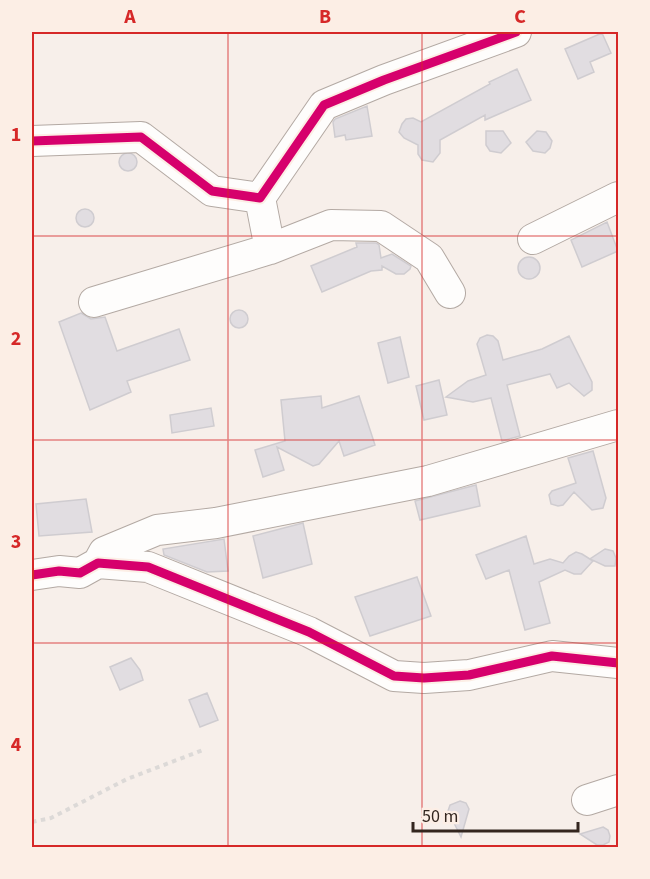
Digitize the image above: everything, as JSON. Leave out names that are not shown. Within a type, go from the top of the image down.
[{"type":"street","points":[[270,249],[260,198],[324,105],[384,80],[516,32]]},
{"type":"street","points":[[32,141],[141,137],[212,190],[260,198]]},
{"type":"street","points":[[533,239],[618,198]]},
{"type":"street","points":[[94,302],[270,249],[331,225],[381,226],[429,258],[450,294]]},
{"type":"street","points":[[32,575],[59,571],[80,573],[98,563],[104,552],[157,530],[216,523],[428,481],[618,425]]},
{"type":"street","points":[[98,563],[148,567],[309,632],[394,676],[424,678],[469,675],[552,656],[618,663]]},
{"type":"street","points":[[587,800],[618,789]]},
{"type":"path","points":[[32,822],[51,818],[127,779],[204,750]]},
{"type":"building","points":[[602,33],[611,53],[590,62],[594,72],[578,79],[565,49]]},
{"type":"building","points":[[517,69],[531,100],[485,120],[485,115],[440,140],[440,153],[433,162],[422,160],[418,154],[418,145],[404,138],[399,132],[406,119],[413,118],[421,122],[490,84],[489,82]]},
{"type":"building","points":[[367,106],[372,136],[346,140],[345,135],[335,137],[333,122],[335,119]]},
{"type":"building","points":[[486,131],[503,131],[511,143],[501,153],[490,151],[486,145]]},
{"type":"building","points":[[537,131],[546,132],[552,141],[545,153],[533,151],[526,142]]},
{"type":"building","points":[[128,153],[134,156],[137,162],[134,168],[128,171],[122,168],[119,162],[122,156]]},
{"type":"building","points":[[85,209],[91,212],[94,218],[91,224],[85,227],[79,224],[76,218],[79,212]]},
{"type":"building","points":[[607,222],[618,251],[582,267],[571,240]]},
{"type":"building","points":[[356,243],[376,243],[379,245],[381,258],[392,254],[411,266],[410,269],[404,274],[396,274],[382,266],[382,270],[371,271],[322,292],[311,266],[357,247]]},
{"type":"building","points":[[529,257],[537,260],[540,268],[537,276],[529,279],[521,276],[518,268],[521,260]]},
{"type":"building","points":[[235,310],[243,310],[248,315],[246,326],[235,328],[230,323],[230,315]]},
{"type":"building","points":[[81,313],[91,319],[105,317],[117,351],[179,329],[190,360],[127,381],[131,392],[90,410],[59,322]]},
{"type":"building","points":[[487,335],[493,336],[498,341],[503,360],[542,349],[569,336],[592,382],[592,390],[584,396],[569,383],[557,388],[550,374],[507,385],[520,436],[502,441],[491,398],[473,402],[446,397],[468,381],[486,375],[477,344],[480,338]]},
{"type":"building","points":[[400,337],[409,377],[388,383],[378,343]]},
{"type":"building","points":[[439,380],[447,415],[424,420],[416,386]]},
{"type":"building","points":[[321,396],[322,408],[359,396],[375,445],[344,456],[339,441],[319,464],[313,466],[277,447],[284,470],[263,477],[255,450],[285,441],[281,400]]},
{"type":"building","points":[[211,408],[214,426],[172,433],[170,415]]},
{"type":"building","points":[[593,451],[606,498],[603,508],[592,510],[574,492],[563,505],[551,504],[549,495],[552,491],[576,483],[568,458]]},
{"type":"building","points":[[476,485],[480,506],[420,520],[415,501]]},
{"type":"building","points":[[86,499],[92,532],[39,536],[36,504]]},
{"type":"building","points":[[303,523],[312,564],[263,578],[253,536]]},
{"type":"building","points":[[526,536],[534,564],[550,559],[563,563],[576,552],[593,561],[581,574],[565,570],[539,582],[550,623],[525,630],[509,570],[486,579],[476,555]]},
{"type":"building","points":[[224,539],[228,571],[207,572],[164,555],[163,549]]},
{"type":"building","points":[[605,549],[613,551],[616,558],[615,566],[605,566],[590,559]]},
{"type":"building","points":[[417,577],[431,616],[370,636],[355,597]]},
{"type":"building","points":[[131,658],[140,670],[143,680],[120,690],[110,667]]},
{"type":"building","points":[[207,693],[218,720],[200,727],[189,700]]},
{"type":"building","points":[[460,801],[466,803],[469,809],[461,837],[448,811],[450,805]]},
{"type":"building","points":[[603,827],[608,830],[610,836],[609,842],[603,845],[597,845],[580,834]]},
{"type":"cycle path","points":[[32,141],[141,137],[212,191],[260,198],[324,105],[384,80],[516,32]]},
{"type":"cycle path","points":[[32,575],[59,571],[80,573],[98,563],[148,567],[309,632],[394,676],[424,678],[469,675],[552,656],[618,663]]}]
